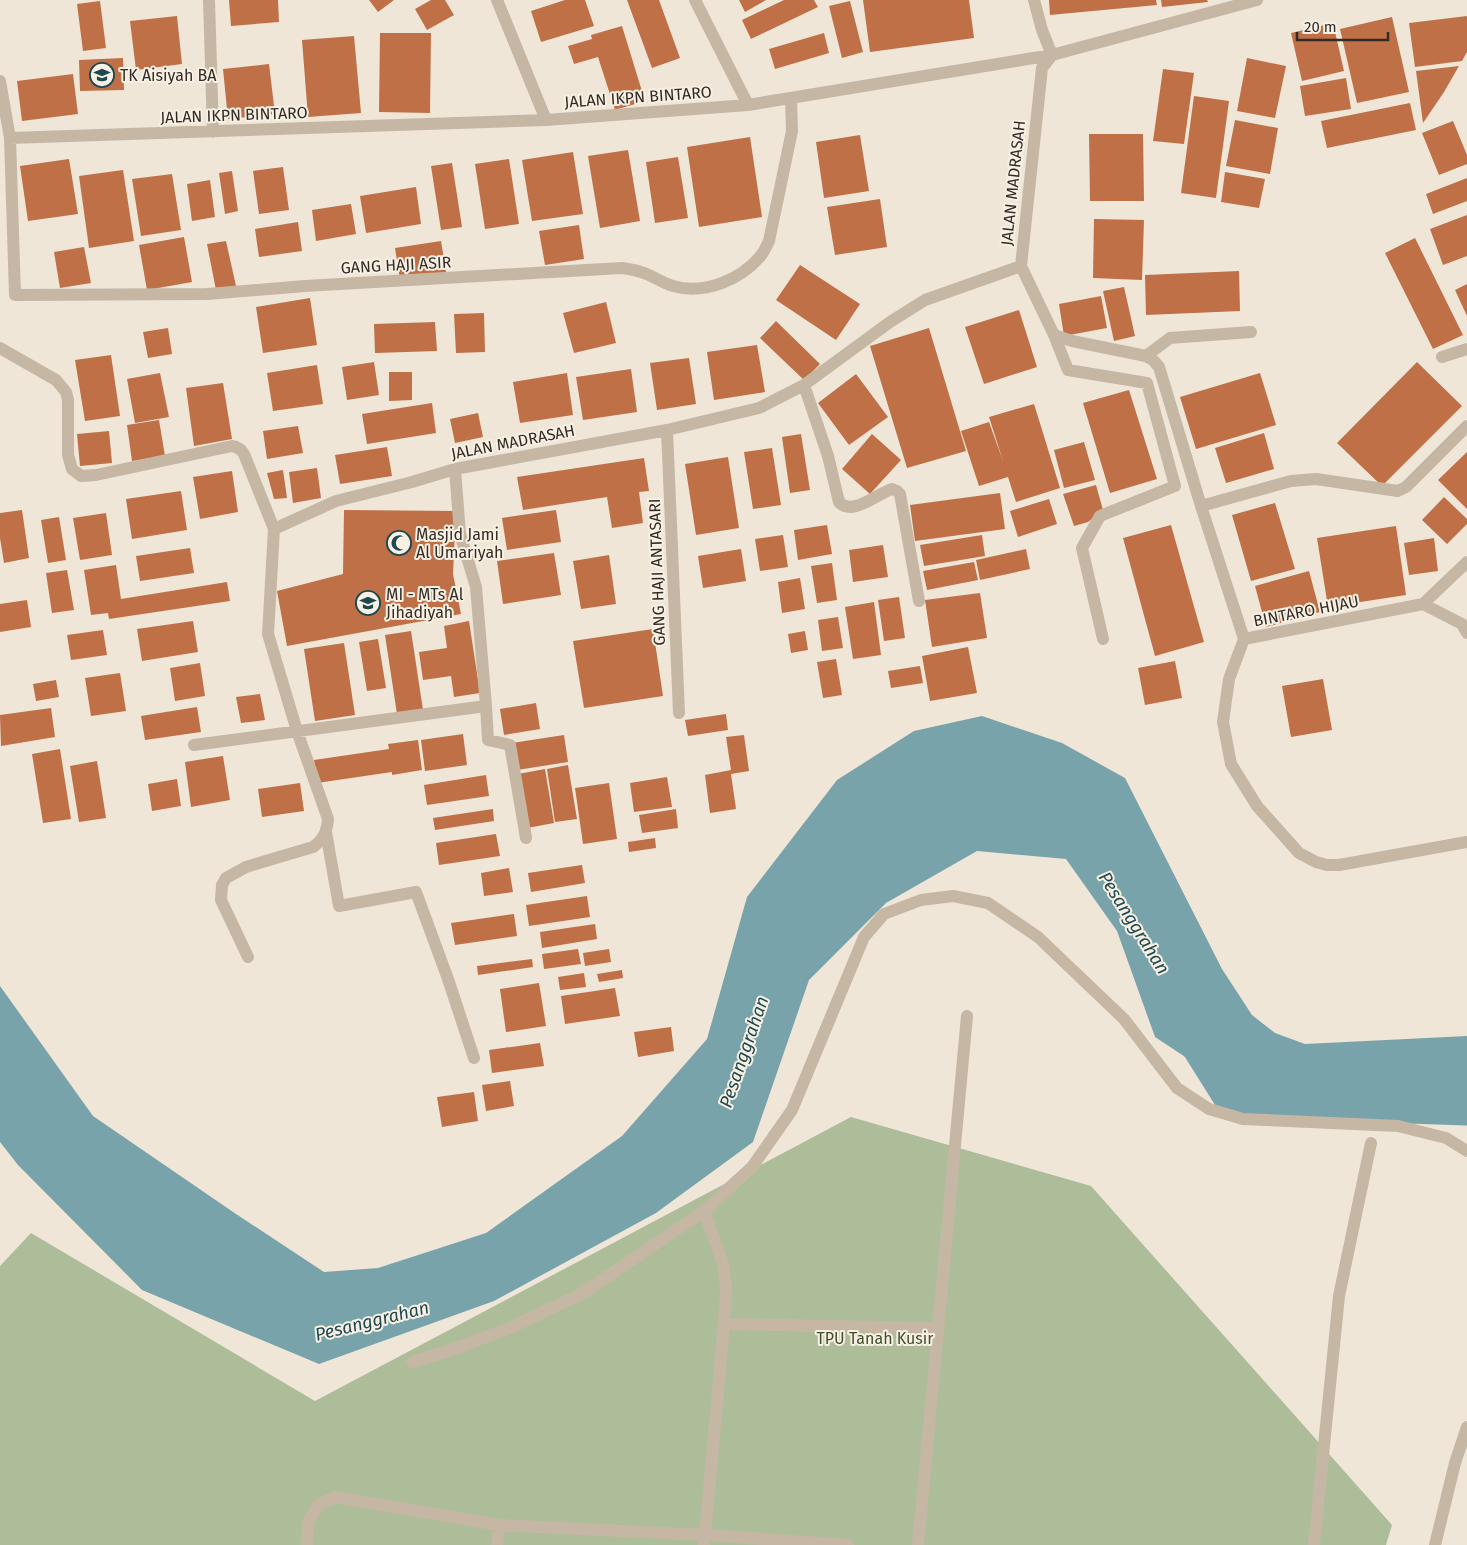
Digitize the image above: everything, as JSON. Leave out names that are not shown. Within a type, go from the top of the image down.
[{"type":"street","points":[[209,0],[213,132]]},
{"type":"street","points":[[497,0],[546,120]]},
{"type":"street","points":[[695,0],[748,105]]},
{"type":"street","points":[[1034,0],[1042,30],[1052,55]]},
{"type":"street","name":"JALAN IKPN BINTARO","points":[[10,138],[546,120],[748,105],[1052,55],[1257,0]]},
{"type":"street","name":"JALAN MADRASAH","points":[[274,529],[336,501],[412,482],[454,469],[667,430],[759,408],[804,385],[890,322],[925,300],[1021,266],[1042,68],[1052,55]]},
{"type":"street","points":[[0,81],[10,138]]},
{"type":"street","name":"GANG HAJI ASIR","points":[[10,138],[15,295],[207,294],[305,286],[622,268],[642,272],[673,286],[692,289],[710,287],[730,280],[748,269],[762,254],[770,241],[792,131],[792,99]]},
{"type":"street","points":[[1021,266],[1054,335],[1068,370],[1147,383],[1175,486],[1100,516],[1082,548],[1102,639]]},
{"type":"street","points":[[1054,335],[1072,341],[1146,356],[1170,338],[1251,332]]},
{"type":"street","points":[[0,348],[56,380],[66,392],[68,400],[68,455],[72,469],[81,476],[96,475],[232,446],[237,447],[244,454],[274,529],[268,634],[297,731],[328,819],[326,832],[339,906],[416,892],[448,979],[474,1058]]},
{"type":"street","points":[[1442,357],[1467,349]]},
{"type":"street","name":"BINTARO HIJAU","points":[[1146,356],[1159,367],[1244,639],[1423,604]]},
{"type":"street","points":[[804,385],[828,456],[839,502],[842,506],[849,508],[857,506],[892,489],[900,494],[919,600]]},
{"type":"street","points":[[1201,506],[1304,479],[1316,479],[1398,491],[1406,487],[1467,426]]},
{"type":"street","name":"GANG HAJI ANTASARI","points":[[667,430],[679,713]]},
{"type":"street","points":[[454,469],[460,534],[476,587],[488,740],[510,745],[526,838]]},
{"type":"street","points":[[1467,562],[1423,604],[1462,624],[1467,633]]},
{"type":"street","points":[[1244,639],[1229,679],[1223,722],[1230,764],[1257,806],[1299,853],[1316,862],[1327,865],[1339,865],[1467,842]]},
{"type":"street","points":[[194,745],[486,706]]},
{"type":"street","points":[[248,957],[221,900],[222,885],[226,878],[246,867],[313,847],[321,841],[326,832]]},
{"type":"street","points":[[412,1362],[510,1328],[583,1293],[704,1211],[752,1167],[792,1110],[864,937],[884,914],[921,900],[953,896],[988,902],[1038,937],[1124,1020],[1177,1088],[1209,1109],[1243,1119],[1398,1126],[1446,1138],[1467,1151]]},
{"type":"street","points":[[918,1545],[966,1016]]},
{"type":"street","points":[[1314,1545],[1339,1296],[1371,1143]]},
{"type":"street","points":[[704,1211],[723,1264],[726,1289],[704,1540]]},
{"type":"street","points":[[724,1324],[937,1328]]},
{"type":"street","points":[[1435,1545],[1467,1427]]},
{"type":"street","points":[[307,1545],[308,1522],[318,1505],[335,1497],[499,1525],[704,1540],[848,1545]]},
{"type":"street","points":[[497,1545],[499,1525]]},
{"type":"green space","name":"TPU Tanah Kusir","points":[[851,1117],[1091,1186],[1392,1525],[1386,1545],[0,1545],[0,1266],[31,1233],[315,1401]]},
{"type":"water","points":[[982,716],[1062,743],[1125,778],[1222,969],[1252,1015],[1275,1033],[1305,1044],[1467,1036],[1467,1122],[1378,1098],[1231,1087],[1155,1037],[1117,931],[1066,859],[977,851],[886,903],[809,980],[753,1142],[656,1213],[494,1301],[319,1364],[142,1290],[18,1165],[0,1142],[0,986],[93,1116],[324,1272],[378,1268],[486,1233],[622,1136],[707,1039],[747,897],[837,780],[914,731]]},
{"type":"building","points":[[229,0],[278,0],[279,22],[231,26]]},
{"type":"building","points":[[369,0],[394,0],[378,12]]},
{"type":"building","points":[[431,0],[445,0],[454,15],[427,30],[415,9]]},
{"type":"building","points":[[565,0],[585,0],[594,26],[541,42],[531,11]]},
{"type":"building","points":[[627,0],[659,0],[680,58],[652,68]]},
{"type":"building","points":[[739,0],[766,0],[745,12]]},
{"type":"building","points":[[784,0],[814,0],[818,7],[751,39],[742,20]]},
{"type":"building","points":[[863,0],[969,0],[974,38],[870,52]]},
{"type":"building","points":[[1049,0],[1156,0],[1157,5],[1050,15]]},
{"type":"building","points":[[1161,0],[1207,0],[1208,2],[1162,7]]},
{"type":"building","points":[[100,1],[106,48],[83,51],[77,4]]},
{"type":"building","points":[[850,1],[863,52],[842,58],[829,6]]},
{"type":"building","points":[[177,16],[182,64],[136,70],[130,21]]},
{"type":"building","points":[[1467,16],[1467,52],[1462,61],[1415,67],[1409,23]]},
{"type":"building","points":[[1392,17],[1409,92],[1357,103],[1340,29]]},
{"type":"building","points":[[1333,23],[1344,71],[1302,81],[1291,33]]},
{"type":"building","points":[[622,26],[645,101],[615,110],[598,57],[574,64],[568,46],[592,39],[591,35]]},
{"type":"building","points":[[380,33],[431,33],[430,113],[379,112]]},
{"type":"building","points":[[824,33],[829,53],[775,69],[769,49]]},
{"type":"building","points":[[354,36],[361,113],[308,117],[302,40]]},
{"type":"building","name":"TK Aisiyah BA","points":[[123,58],[124,90],[80,91],[79,60]]},
{"type":"building","points":[[1247,58],[1286,66],[1275,118],[1237,111]]},
{"type":"building","points":[[269,64],[275,114],[228,119],[223,69]]},
{"type":"building","points":[[1459,66],[1444,92],[1423,123],[1416,71]]},
{"type":"building","points":[[1163,69],[1194,73],[1184,144],[1153,141]]},
{"type":"building","points":[[73,74],[78,114],[22,121],[17,81]]},
{"type":"building","points":[[1346,78],[1351,109],[1305,116],[1300,86]]},
{"type":"building","points":[[1194,96],[1229,101],[1216,198],[1181,193]]},
{"type":"building","points":[[1410,103],[1416,130],[1327,148],[1321,121]]},
{"type":"building","points":[[1235,120],[1278,128],[1270,174],[1226,166]]},
{"type":"building","points":[[1453,121],[1467,155],[1467,164],[1439,175],[1422,133]]},
{"type":"building","points":[[1089,134],[1143,134],[1144,201],[1090,201]]},
{"type":"building","points":[[860,135],[869,191],[824,198],[816,142]]},
{"type":"building","points":[[750,137],[762,217],[699,227],[687,147]]},
{"type":"building","points":[[628,150],[640,221],[600,228],[588,156]]},
{"type":"building","points":[[573,152],[583,214],[532,221],[522,160]]},
{"type":"building","points":[[678,157],[688,218],[655,223],[646,162]]},
{"type":"building","points":[[69,159],[78,214],[28,221],[20,166]]},
{"type":"building","points":[[509,159],[519,224],[485,229],[475,164]]},
{"type":"building","points":[[452,163],[462,227],[441,230],[431,166]]},
{"type":"building","points":[[283,167],[289,210],[259,214],[253,171]]},
{"type":"building","points":[[123,170],[134,241],[89,248],[79,176]]},
{"type":"building","points":[[232,171],[238,211],[225,214],[219,173]]},
{"type":"building","points":[[1225,172],[1265,179],[1259,208],[1221,202]]},
{"type":"building","points":[[172,174],[181,230],[141,236],[132,179]]},
{"type":"building","points":[[1467,178],[1467,201],[1433,214],[1426,194]]},
{"type":"building","points":[[210,180],[215,217],[192,221],[187,184]]},
{"type":"building","points":[[416,187],[421,224],[366,233],[360,196]]},
{"type":"building","points":[[880,199],[887,247],[835,255],[827,207]]},
{"type":"building","points":[[351,204],[356,234],[316,241],[312,210]]},
{"type":"building","points":[[1467,215],[1467,256],[1443,265],[1430,229]]},
{"type":"building","points":[[1094,219],[1144,220],[1142,280],[1093,278]]},
{"type":"building","points":[[298,222],[302,251],[259,257],[255,229]]},
{"type":"building","points":[[579,225],[584,259],[545,265],[539,231]]},
{"type":"building","points":[[184,237],[192,282],[147,290],[139,245]]},
{"type":"building","points":[[1415,238],[1463,335],[1433,349],[1385,253]]},
{"type":"building","points":[[226,241],[236,286],[216,290],[207,244]]},
{"type":"building","points":[[441,241],[446,272],[400,280],[395,248]]},
{"type":"building","points":[[84,247],[91,283],[60,288],[54,252]]},
{"type":"building","points":[[800,265],[860,304],[836,340],[776,300]]},
{"type":"building","points":[[1239,271],[1240,311],[1146,315],[1145,275]]},
{"type":"building","points":[[1467,284],[1467,316],[1455,290]]},
{"type":"building","points":[[1124,287],[1135,336],[1114,341],[1103,291]]},
{"type":"building","points":[[1101,296],[1107,328],[1064,336],[1059,304]]},
{"type":"building","points":[[310,298],[317,345],[263,353],[256,307]]},
{"type":"building","points":[[606,302],[616,343],[574,353],[563,313]]},
{"type":"building","points":[[1019,310],[1037,367],[984,384],[965,327]]},
{"type":"building","points":[[484,313],[485,352],[456,353],[454,314]]},
{"type":"building","points":[[776,321],[820,364],[804,380],[760,338]]},
{"type":"building","points":[[435,322],[437,351],[375,353],[374,324]]},
{"type":"building","points":[[168,328],[172,354],[148,358],[143,332]]},
{"type":"building","points":[[929,328],[966,451],[907,468],[870,346]]},
{"type":"building","points":[[757,345],[765,392],[714,400],[707,352]]},
{"type":"building","points":[[111,355],[120,416],[85,421],[75,360]]},
{"type":"building","points":[[689,358],[696,404],[657,410],[650,363]]},
{"type":"building","points":[[374,362],[379,395],[347,400],[342,367]]},
{"type":"building","points":[[1417,362],[1462,406],[1382,486],[1337,443]]},
{"type":"building","points":[[317,365],[323,404],[273,411],[267,373]]},
{"type":"building","points":[[631,369],[637,412],[583,420],[576,377]]},
{"type":"building","points":[[389,372],[412,372],[412,400],[389,401]]},
{"type":"building","points":[[160,373],[169,417],[135,423],[127,379]]},
{"type":"building","points":[[567,373],[573,415],[520,423],[513,382]]},
{"type":"building","points":[[1260,373],[1276,425],[1196,449],[1180,397]]},
{"type":"building","points":[[856,374],[888,417],[849,445],[818,403]]},
{"type":"building","points":[[223,383],[232,439],[194,446],[186,388]]},
{"type":"building","points":[[1129,390],[1157,479],[1110,493],[1083,403]]},
{"type":"building","points":[[432,403],[436,433],[367,444],[362,414]]},
{"type":"building","points":[[1034,404],[1060,488],[1016,502],[1008,477],[979,486],[961,431],[989,422],[1003,461],[989,417]]},
{"type":"building","points":[[478,413],[483,437],[455,443],[450,419]]},
{"type":"building","points":[[159,420],[165,456],[132,461],[127,425]]},
{"type":"building","points":[[298,426],[303,453],[267,459],[263,431]]},
{"type":"building","points":[[109,431],[112,463],[80,466],[77,434]]},
{"type":"building","points":[[1264,433],[1274,469],[1226,483],[1215,448]]},
{"type":"building","points":[[801,434],[810,490],[790,493],[782,437]]},
{"type":"building","points":[[872,434],[901,460],[870,494],[842,469]]},
{"type":"building","points":[[1084,442],[1095,480],[1064,488],[1054,450]]},
{"type":"building","points":[[387,447],[392,476],[340,484],[335,455]]},
{"type":"building","points":[[772,448],[781,505],[753,509],[744,452]]},
{"type":"building","points":[[1467,452],[1467,509],[1438,480]]},
{"type":"building","points":[[728,457],[739,528],[696,535],[685,464]]},
{"type":"building","points":[[644,458],[649,491],[639,492],[643,523],[612,528],[607,497],[523,510],[517,477]]},
{"type":"building","points":[[317,468],[321,498],[293,503],[289,472]]},
{"type":"building","points":[[283,470],[287,498],[274,499],[267,473]]},
{"type":"building","points":[[232,471],[238,512],[200,519],[193,477]]},
{"type":"building","points":[[1096,485],[1103,510],[1088,522],[1074,526],[1063,494]]},
{"type":"building","points":[[181,491],[187,530],[132,539],[126,499]]},
{"type":"building","points":[[1000,493],[1005,529],[915,541],[910,505]]},
{"type":"building","points":[[1444,497],[1467,519],[1467,524],[1447,544],[1422,520]]},
{"type":"building","points":[[1049,499],[1057,524],[1018,537],[1010,511]]},
{"type":"building","points":[[1275,503],[1295,569],[1251,581],[1232,515]]},
{"type":"building","points":[[22,510],[29,558],[4,563],[0,538],[0,513]]},
{"type":"building","points":[[344,510],[456,511],[453,574],[461,614],[287,646],[277,591],[343,574]]},
{"type":"building","points":[[556,510],[561,542],[507,550],[502,518]]},
{"type":"building","points":[[106,513],[112,555],[80,560],[73,518]]},
{"type":"building","points":[[59,517],[66,560],[48,563],[41,520]]},
{"type":"building","points":[[827,525],[832,554],[798,560],[794,530]]},
{"type":"building","points":[[1171,525],[1204,642],[1155,656],[1123,538]]},
{"type":"building","points":[[1396,526],[1406,595],[1328,607],[1317,538]]},
{"type":"building","points":[[783,535],[788,567],[760,571],[755,539]]},
{"type":"building","points":[[982,535],[985,556],[924,566],[920,545]]},
{"type":"building","points":[[1434,538],[1438,571],[1409,575],[1404,543]]},
{"type":"building","points":[[883,545],[888,577],[853,582],[849,550]]},
{"type":"building","points":[[190,548],[194,573],[140,581],[136,556]]},
{"type":"building","points":[[741,549],[746,581],[703,588],[698,556]]},
{"type":"building","points":[[1026,549],[1030,569],[980,580],[976,560]]},
{"type":"building","points":[[554,553],[561,595],[503,604],[497,561]]},
{"type":"building","points":[[609,555],[616,604],[581,609],[573,561]]},
{"type":"building","points":[[974,562],[978,580],[927,590],[923,571]]},
{"type":"building","points":[[832,563],[837,600],[817,603],[811,566]]},
{"type":"building","points":[[116,565],[121,599],[227,582],[230,601],[109,619],[108,613],[91,615],[84,570]]},
{"type":"building","points":[[67,570],[74,610],[52,613],[46,573]]},
{"type":"building","points":[[1309,571],[1320,612],[1266,627],[1255,586]]},
{"type":"building","points":[[800,578],[805,609],[782,613],[778,582]]},
{"type":"building","points":[[980,593],[987,638],[932,647],[925,600]]},
{"type":"building","points":[[899,597],[905,638],[884,641],[878,600]]},
{"type":"building","points":[[27,600],[31,627],[0,632],[0,604]]},
{"type":"building","points":[[874,602],[881,655],[853,659],[845,607]]},
{"type":"building","points":[[838,617],[843,648],[822,651],[818,620]]},
{"type":"building","points":[[193,621],[198,652],[142,661],[137,629]]},
{"type":"building","points":[[469,621],[480,693],[454,697],[451,676],[423,680],[419,652],[447,648],[444,626]]},
{"type":"building","points":[[653,629],[663,696],[584,708],[573,641]]},
{"type":"building","points":[[103,630],[107,655],[71,660],[67,635]]},
{"type":"building","points":[[411,631],[423,710],[397,714],[385,635]]},
{"type":"building","points":[[805,631],[808,650],[791,653],[788,634]]},
{"type":"building","points":[[378,639],[386,688],[367,691],[359,642]]},
{"type":"building","points":[[344,643],[355,715],[315,721],[304,649]]},
{"type":"building","points":[[968,647],[977,693],[930,701],[922,656]]},
{"type":"building","points":[[836,659],[842,695],[823,698],[817,662]]},
{"type":"building","points":[[1175,661],[1182,698],[1145,705],[1138,668]]},
{"type":"building","points":[[200,663],[205,696],[175,701],[170,668]]},
{"type":"building","points":[[920,666],[923,683],[891,688],[888,671]]},
{"type":"building","points":[[120,673],[126,711],[91,716],[85,678]]},
{"type":"building","points":[[1323,679],[1332,730],[1291,737],[1282,686]]},
{"type":"building","points":[[56,680],[59,697],[36,701],[33,684]]},
{"type":"building","points":[[260,694],[265,720],[241,723],[236,697]]},
{"type":"building","points":[[536,703],[540,729],[504,735],[500,709]]},
{"type":"building","points":[[197,707],[201,732],[145,740],[141,716]]},
{"type":"building","points":[[51,708],[55,737],[1,746],[0,715]]},
{"type":"building","points":[[726,714],[728,730],[688,736],[685,720]]},
{"type":"building","points":[[463,734],[467,765],[425,771],[421,740]]},
{"type":"building","points":[[564,735],[568,762],[517,770],[512,743]]},
{"type":"building","points":[[744,735],[749,771],[731,774],[736,809],[710,813],[705,775],[731,770],[726,737]]},
{"type":"building","points":[[418,740],[422,770],[392,775],[392,772],[317,783],[314,760],[389,749],[388,744]]},
{"type":"building","points":[[60,749],[71,819],[43,823],[32,754]]},
{"type":"building","points":[[223,756],[230,800],[191,807],[185,762]]},
{"type":"building","points":[[97,761],[106,818],[79,822],[70,766]]},
{"type":"building","points":[[568,765],[577,819],[555,822],[547,769]]},
{"type":"building","points":[[545,769],[554,823],[527,828],[518,774]]},
{"type":"building","points":[[486,775],[489,796],[427,805],[424,785]]},
{"type":"building","points":[[667,777],[672,807],[634,812],[630,783]]},
{"type":"building","points":[[177,779],[181,806],[152,811],[148,784]]},
{"type":"building","points":[[300,783],[304,811],[262,817],[258,789]]},
{"type":"building","points":[[609,783],[617,839],[583,844],[575,788]]},
{"type":"building","points":[[493,809],[494,821],[435,830],[433,818]]},
{"type":"building","points":[[676,809],[678,828],[642,833],[639,815]]},
{"type":"building","points":[[496,834],[500,856],[439,865],[436,843]]},
{"type":"building","points":[[655,838],[656,848],[629,852],[628,842]]},
{"type":"building","points":[[582,865],[585,883],[531,892],[528,873]]},
{"type":"building","points":[[509,868],[513,892],[484,896],[481,873]]},
{"type":"building","points":[[587,896],[590,917],[529,926],[526,905]]},
{"type":"building","points":[[514,914],[517,936],[455,945],[451,923]]},
{"type":"building","points":[[595,924],[597,939],[542,948],[540,932]]},
{"type":"building","points":[[578,949],[581,964],[544,969],[542,954]]},
{"type":"building","points":[[609,949],[611,962],[585,966],[583,953]]},
{"type":"building","points":[[532,959],[533,967],[478,975],[477,966]]},
{"type":"building","points":[[622,970],[623,978],[599,982],[597,974]]},
{"type":"building","points":[[584,973],[586,987],[560,990],[558,977]]},
{"type":"building","points":[[539,983],[546,1026],[506,1032],[500,989]]},
{"type":"building","points":[[615,988],[620,1016],[565,1024],[561,996]]},
{"type":"building","points":[[671,1027],[674,1051],[638,1057],[634,1032]]},
{"type":"building","points":[[540,1043],[544,1066],[492,1073],[489,1050]]},
{"type":"building","points":[[510,1081],[514,1106],[486,1111],[482,1085]]},
{"type":"building","points":[[474,1092],[478,1121],[442,1127],[437,1097]]},
{"type":"waterway","name":"Pesanggrahan","points":[[1196,1023],[1238,1090],[1467,1098]]},
{"type":"place","name":"TK Aisiyah BA","points":[[102,75]]},
{"type":"place","name":"Masjid Jami Al Umariyah","points":[[399,543]]},
{"type":"place","name":"MI - MTs Al Jihadiyah","points":[[368,603]]}]
